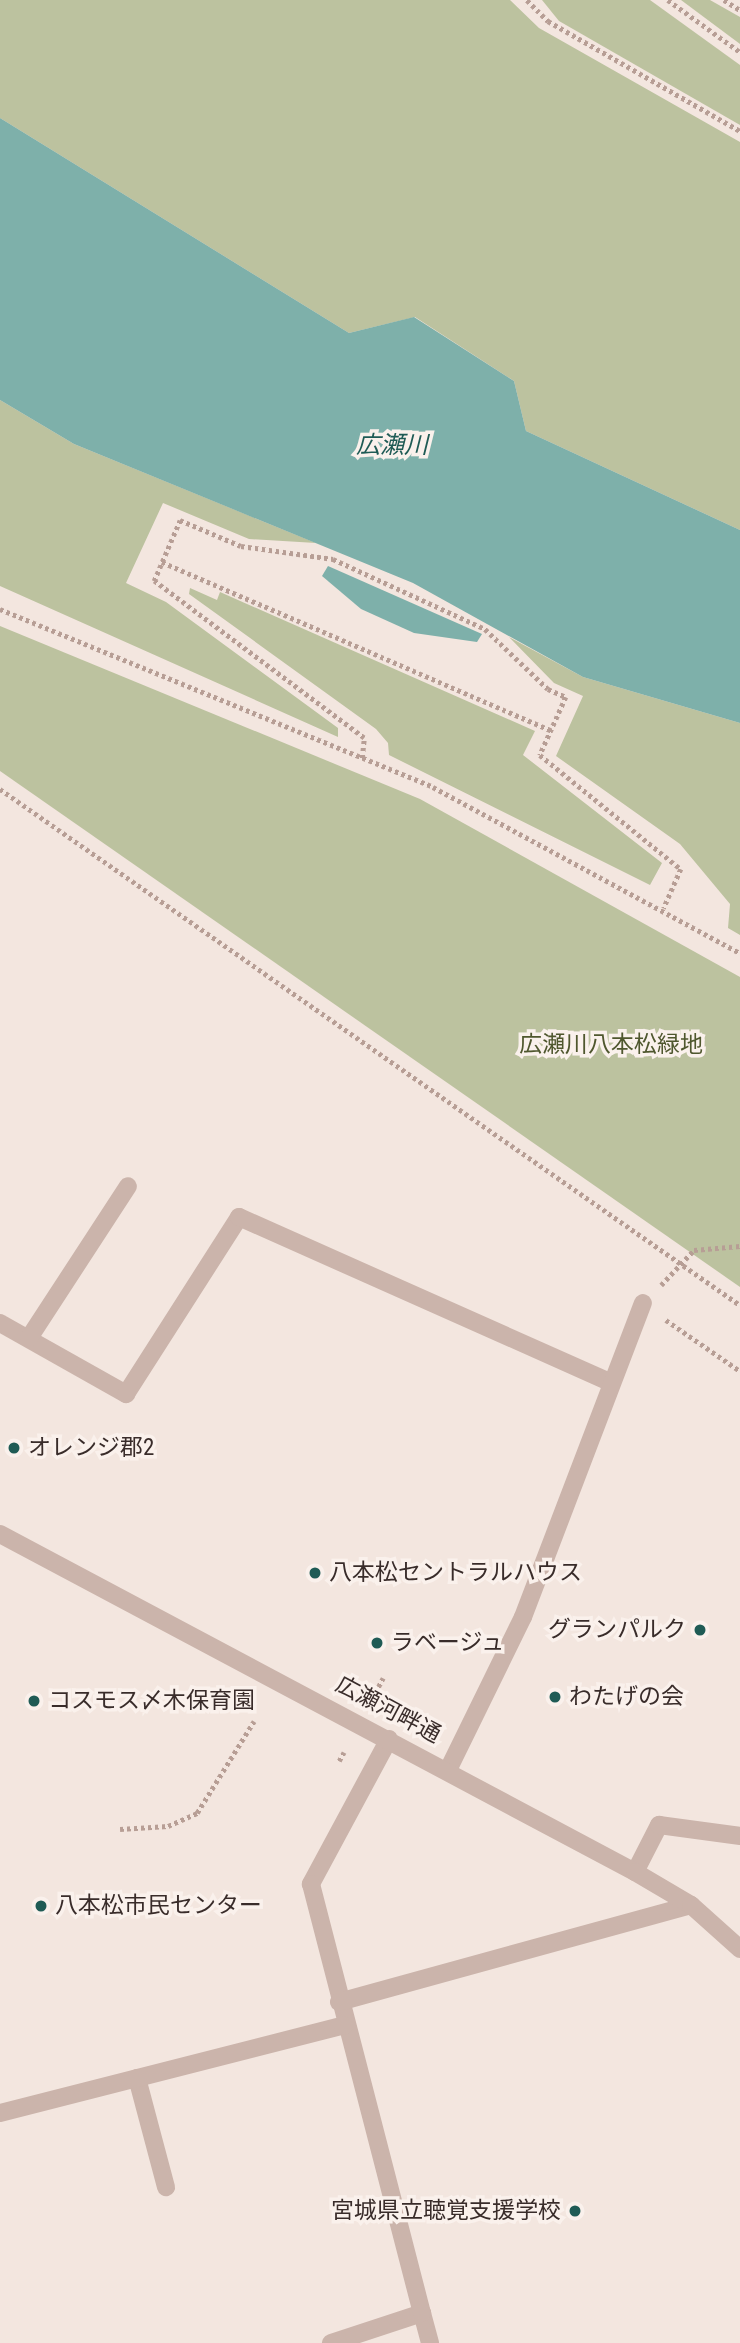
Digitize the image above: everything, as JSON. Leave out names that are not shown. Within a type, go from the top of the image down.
[{"type":"street","points":[[29,1338],[128,1186]]},
{"type":"street","points":[[0,1324],[126,1394],[239,1217],[609,1382]]},
{"type":"street","points":[[448,1770],[523,1617],[609,1382],[643,1303]]},
{"type":"street","name":"広瀬河畔通","points":[[0,1534],[448,1770],[635,1872],[691,1905],[740,1949]]},
{"type":"street","points":[[388,1739],[311,1885],[344,2025],[430,2343]]},
{"type":"street","points":[[635,1872],[659,1825],[740,1836]]},
{"type":"street","points":[[339,2002],[691,1905]]},
{"type":"street","points":[[0,2113],[344,2025]]},
{"type":"street","points":[[137,2078],[166,2188]]},
{"type":"street","points":[[331,2343],[422,2313]]},
{"type":"path","points":[[527,0],[548,21],[740,131]]},
{"type":"path","points":[[668,0],[740,52]]},
{"type":"path","points":[[724,0],[740,10]]},
{"type":"path","points":[[362,758],[364,738],[154,581],[180,520],[241,546],[333,559],[485,629],[548,690],[566,696],[540,755],[681,869],[664,908]]},
{"type":"path","points":[[162,562],[551,730]]},
{"type":"path","points":[[0,609],[433,787],[664,908],[740,953]]},
{"type":"path","points":[[0,789],[682,1261],[740,1305]]},
{"type":"path","points":[[675,1269],[694,1250],[740,1246]]},
{"type":"path","points":[[643,1303],[740,1371]]},
{"type":"path","points":[[375,1693],[383,1678]]},
{"type":"path","points":[[120,1829],[168,1826],[197,1813],[254,1721]]},
{"type":"path","points":[[339,1761],[344,1752]]},
{"type":"green space","points":[[0,0],[510,0],[539,28],[740,142],[740,530],[526,431],[514,381],[415,317],[349,333],[0,118]]},
{"type":"green space","points":[[542,0],[650,0],[740,65],[740,125],[559,21]]},
{"type":"green space","points":[[681,0],[710,0],[740,17],[740,44]]},
{"type":"green space","points":[[0,400],[74,444],[316,543],[249,539],[163,503],[126,583],[166,602],[338,728],[338,737],[0,586]]},
{"type":"green space","points":[[190,588],[217,600],[220,592],[535,731],[523,755],[662,863],[650,885],[389,755],[388,743],[376,729],[189,594]]},
{"type":"green space","name":"広瀬川八本松緑地","points":[[0,626],[420,799],[740,977],[740,1287],[0,771]]},
{"type":"green space","points":[[509,637],[583,677],[740,723],[740,935],[728,928],[730,904],[680,844],[556,756],[583,696],[554,683]]},
{"type":"water","name":"広瀬川","points":[[0,118],[349,333],[414,317],[514,381],[526,431],[740,530],[740,723],[583,677],[413,583],[74,444],[0,400]]},
{"type":"water","points":[[328,566],[482,634],[477,642],[414,633],[361,609],[322,576]]},
{"type":"place","name":"オレンジ郡2","points":[[14,1448]]},
{"type":"place","name":"八本松セントラルハウス","points":[[315,1573]]},
{"type":"place","name":"グランパルク","points":[[700,1630]]},
{"type":"place","name":"ラベージュ","points":[[377,1643]]},
{"type":"place","name":"わたげの会","points":[[555,1697]]},
{"type":"place","name":"コスモス〆木保育園","points":[[34,1701]]},
{"type":"place","name":"八本松市民センター","points":[[41,1906]]},
{"type":"place","name":"宮城県立聴覚支援学校","points":[[575,2211]]}]
